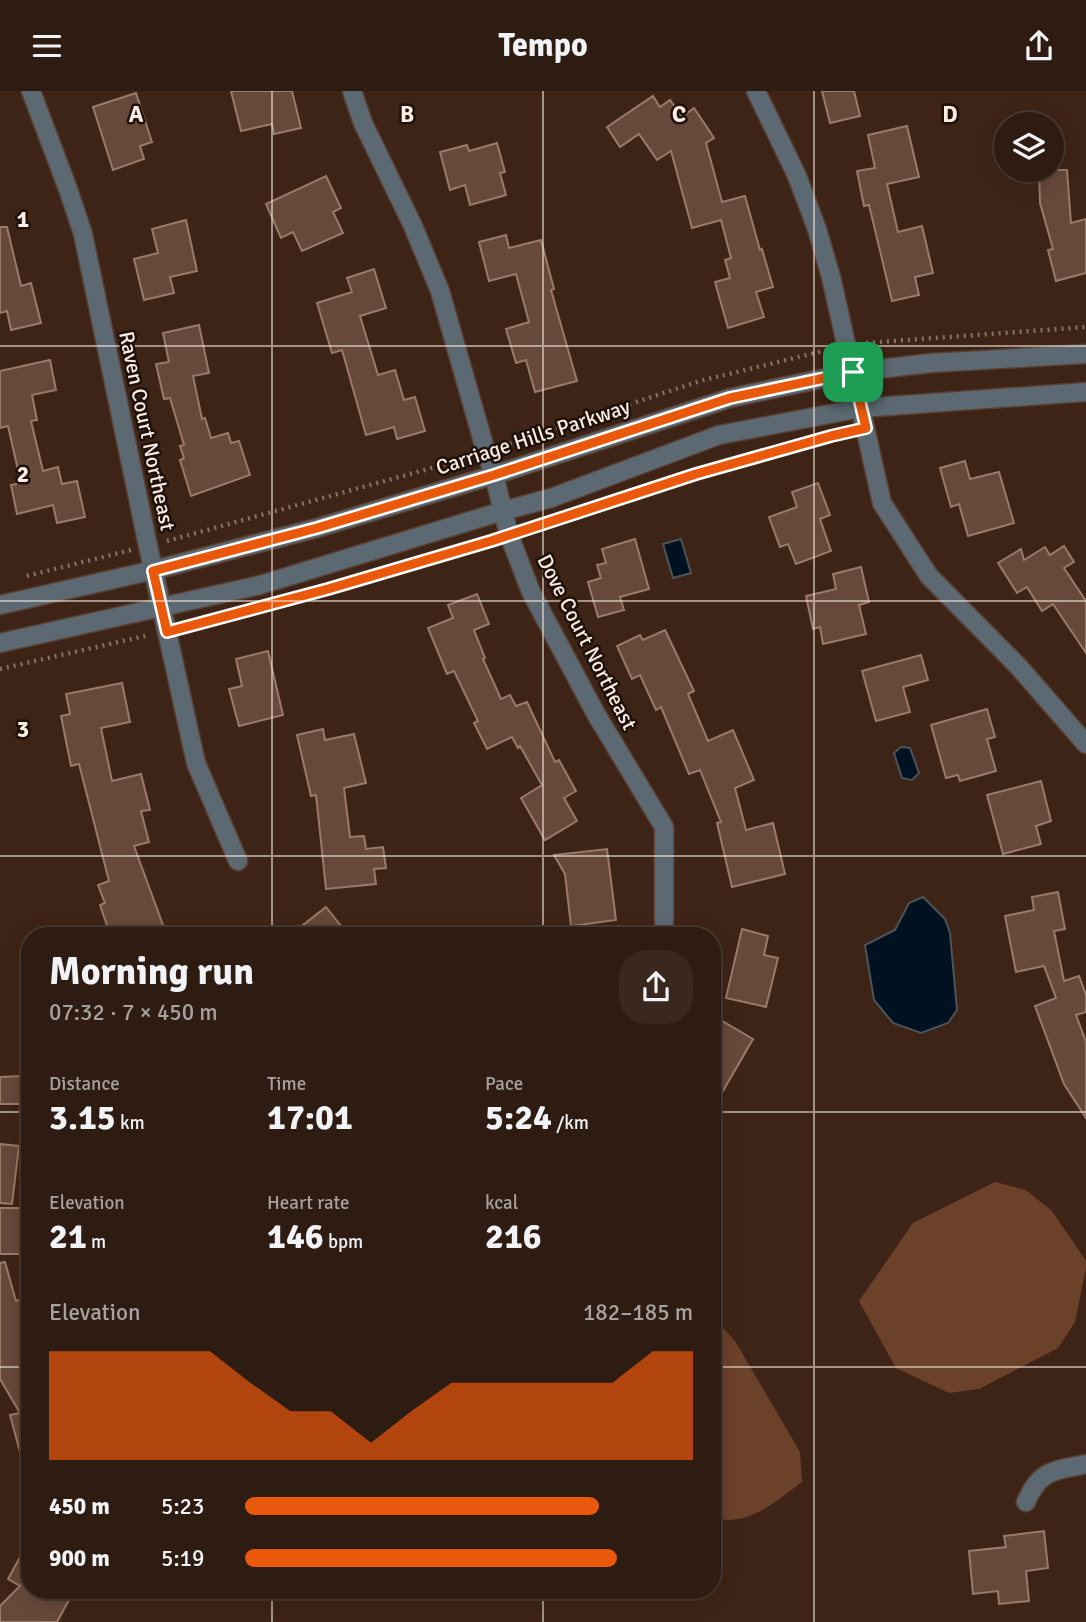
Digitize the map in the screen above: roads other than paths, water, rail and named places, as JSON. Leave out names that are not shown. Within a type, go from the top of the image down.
[{"type":"street","name":"Raven Court Northeast","points":[[31,91],[83,234],[196,763],[238,861]]},
{"type":"street","name":"Dove Court Northeast","points":[[352,91],[363,123],[413,226],[440,291],[509,535],[531,592],[596,715],[664,827],[664,927]]},
{"type":"street","points":[[756,91],[797,176],[817,229],[831,277],[882,503],[929,576],[1018,666],[1086,744]]},
{"type":"street","name":"Carriage Hills Parkway","points":[[0,605],[153,571],[317,528],[494,475],[730,398],[853,372],[931,363],[1086,354]]},
{"type":"street","points":[[0,643],[260,585],[551,498],[719,435],[861,408],[1086,393]]},
{"type":"street","points":[[1026,1502],[1039,1478],[1054,1471],[1086,1464]]},
{"type":"water","points":[[681,539],[691,573],[673,578],[663,544]]},
{"type":"water","points":[[901,747],[910,748],[919,773],[912,780],[902,778],[894,753]]},
{"type":"water","points":[[923,897],[945,919],[950,933],[957,1010],[948,1023],[921,1033],[893,1023],[874,1000],[865,945],[895,930],[909,903]]}]
